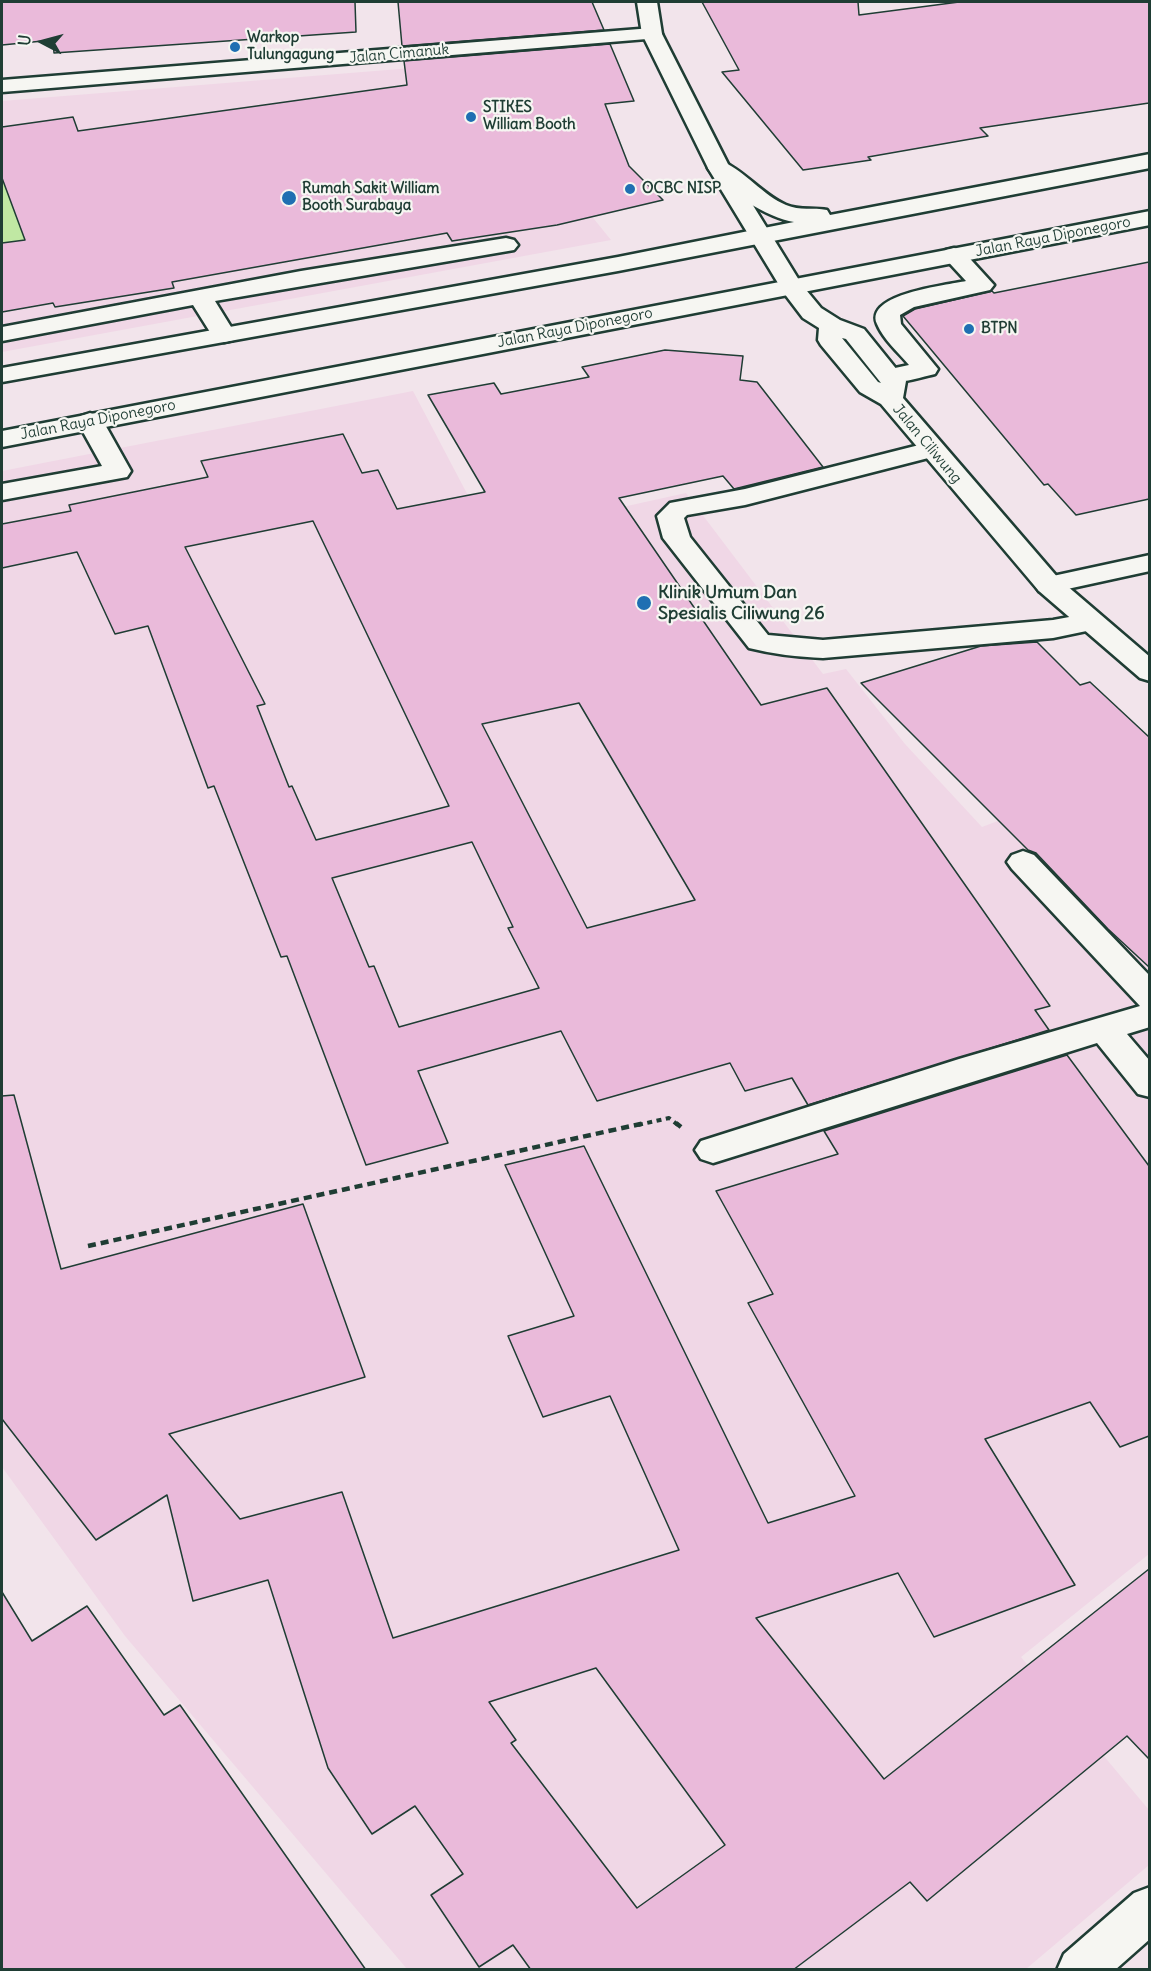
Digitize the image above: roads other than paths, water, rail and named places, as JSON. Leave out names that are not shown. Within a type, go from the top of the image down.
[{"type":"main road","name":"Jalan Ciliwung","points":[[647,2],[652,34],[719,168],[792,288],[812,313],[831,325],[830,340],[868,387],[890,388],[931,450],[1048,585],[1149,672]]},
{"type":"main road","name":"Jalan Cimanuk","points":[[2,86],[652,34]]},
{"type":"main road","points":[[2,375],[759,237],[872,213],[1149,161]]},
{"type":"main road","points":[[719,168],[763,202],[793,217],[872,213]]},
{"type":"main road","name":"Jalan Raya Diponegoro","points":[[2,439],[1149,218]]},
{"type":"main road","points":[[2,334],[301,278],[506,245]]},
{"type":"main road","points":[[890,388],[926,369],[889,325],[888,312],[906,301],[982,285],[954,255]]},
{"type":"main road","points":[[200,297],[224,335]]},
{"type":"main road","points":[[2,492],[118,471],[90,421]]},
{"type":"main road","points":[[931,450],[745,497],[679,508],[670,516],[677,538],[759,642],[823,649],[1053,629],[1091,622]]},
{"type":"main road","points":[[1048,585],[1149,563]]},
{"type":"main road","points":[[1023,862],[1149,998]]},
{"type":"main road","points":[[714,1150],[971,1068],[1105,1030],[1149,1015]]},
{"type":"main road","points":[[1105,1030],[1149,1085]]},
{"type":"main road","points":[[1080,1970],[1149,1909]]},
{"type":"place","name":"Warkop Tulungagung","points":[[235,47]]},
{"type":"place","name":"STIKES William Booth","points":[[471,117]]},
{"type":"place","name":"OCBC NISP","points":[[630,189]]},
{"type":"place","name":"Rumah Sakit William Booth Surabaya","points":[[289,198]]},
{"type":"place","name":"BTPN","points":[[969,329]]},
{"type":"place","name":"Klinik Umum Dan Spesialis Ciliwung 26","points":[[644,603]]}]
